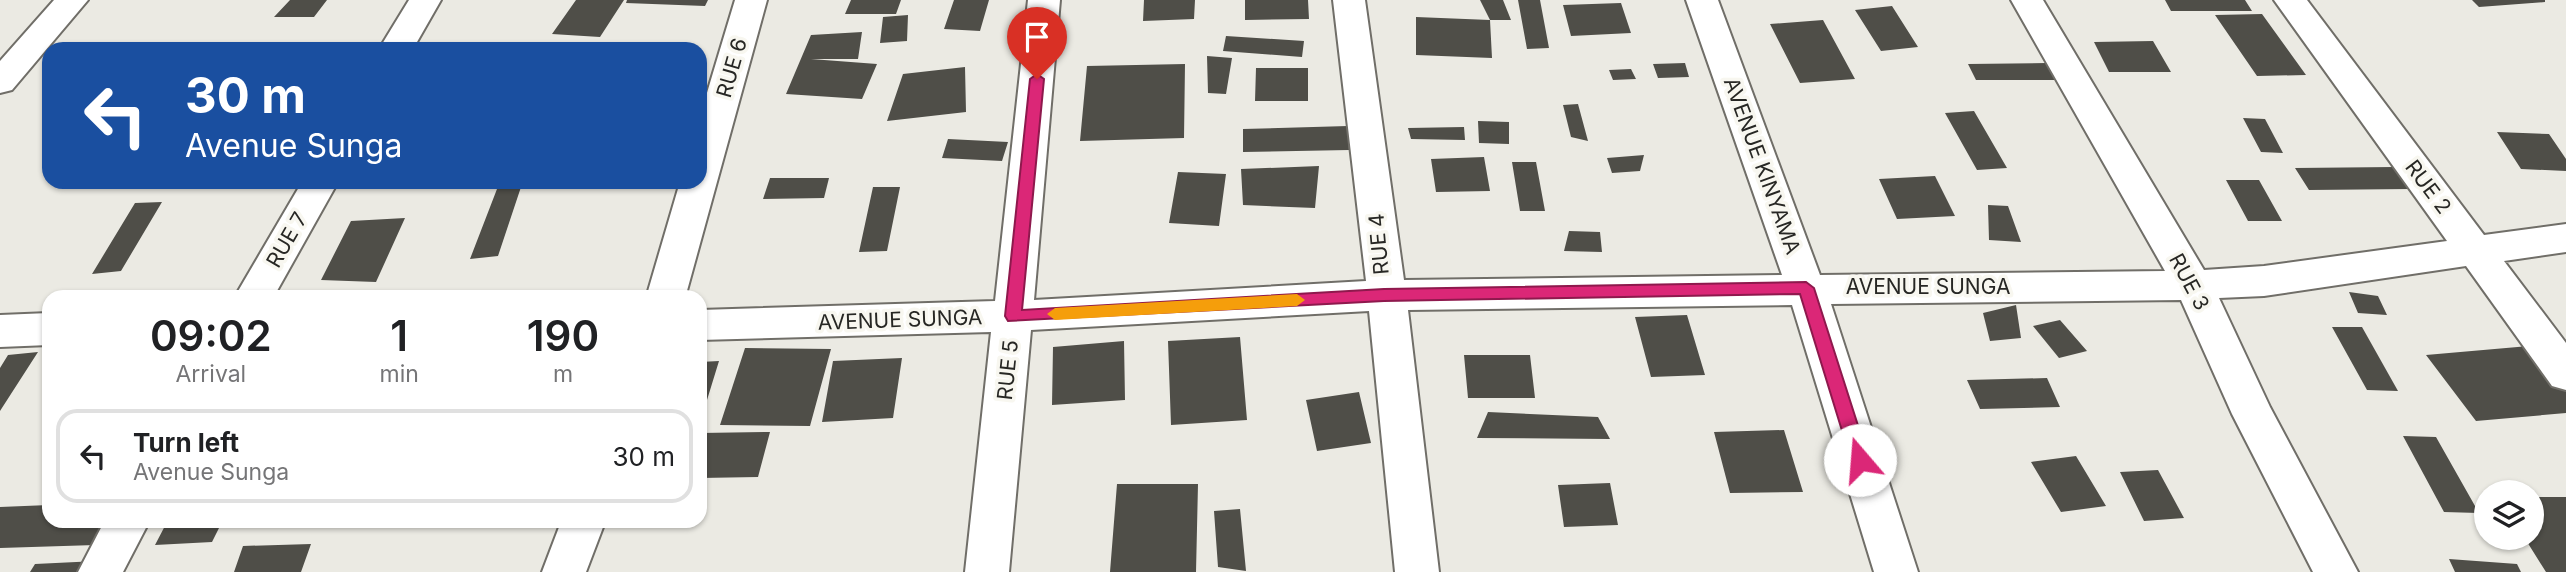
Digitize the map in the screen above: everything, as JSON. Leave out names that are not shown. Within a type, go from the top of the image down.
[{"type":"street","points":[[0,82],[72,0]]},
{"type":"street","points":[[400,42],[425,0]]},
{"type":"street","name":"RUE 6","points":[[707,152],[751,0]]},
{"type":"street","name":"RUE 5","points":[[987,572],[1044,0]]},
{"type":"street","name":"RUE 4","points":[[1349,0],[1372,161],[1384,295],[1417,572]]},
{"type":"street","name":"AVENUE KINYAMA","points":[[1702,0],[1806,288],[1896,572]]},
{"type":"street","name":"RUE 3","points":[[2027,0],[2193,285],[2253,414],[2336,572]]},
{"type":"street","name":"RUE 2","points":[[2290,0],[2566,374]]},
{"type":"street","name":"RUE 7","points":[[258,290],[316,189]]},
{"type":"street","points":[[667,290],[696,189]]},
{"type":"street","name":"AVENUE SUNGA","points":[[707,326],[1013,316],[1384,295],[2193,285],[2264,281],[2566,239]]},
{"type":"street","points":[[0,331],[42,329]]},
{"type":"street","points":[[100,572],[124,528]]},
{"type":"street","points":[[564,572],[581,528]]},
{"type":"building","points":[[290,0],[327,0],[314,17],[274,17]]},
{"type":"building","points":[[576,0],[624,0],[600,37],[552,34]]},
{"type":"building","points":[[627,0],[708,0],[705,6],[626,3]]},
{"type":"building","points":[[851,0],[901,0],[896,14],[845,14]]},
{"type":"building","points":[[954,0],[989,0],[980,31],[944,29]]},
{"type":"building","points":[[1144,0],[1195,0],[1194,19],[1143,21]]},
{"type":"building","points":[[1245,0],[1308,0],[1309,19],[1245,20]]},
{"type":"building","points":[[1480,0],[1503,0],[1511,20],[1490,20]]},
{"type":"building","points":[[1518,0],[1540,0],[1549,48],[1527,49]]},
{"type":"building","points":[[2165,0],[2245,0],[2252,11],[2171,11]]},
{"type":"building","points":[[2472,0],[2545,0],[2545,2],[2479,7]]},
{"type":"building","points":[[1621,3],[1631,33],[1571,36],[1563,5]]},
{"type":"building","points":[[1892,6],[1918,47],[1881,51],[1855,10]]},
{"type":"building","points":[[2262,14],[2306,75],[2257,76],[2215,15]]},
{"type":"building","points":[[908,15],[907,41],[880,43],[883,17]]},
{"type":"building","points":[[1416,17],[1490,20],[1492,58],[1416,55]]},
{"type":"building","points":[[1823,20],[1855,79],[1800,83],[1770,24]]},
{"type":"building","points":[[862,32],[858,59],[811,59],[877,64],[862,99],[786,94],[811,35]]},
{"type":"building","points":[[1226,36],[1304,41],[1302,57],[1223,51]]},
{"type":"building","points":[[2153,41],[2171,72],[2109,72],[2094,42]]},
{"type":"building","points":[[1207,56],[1232,58],[1226,94],[1208,93]]},
{"type":"building","points":[[1685,63],[1689,77],[1658,78],[1653,64]]},
{"type":"building","points":[[2047,63],[2055,80],[1976,80],[1968,64]]},
{"type":"building","points":[[1185,64],[1184,138],[1080,141],[1087,66]]},
{"type":"building","points":[[965,67],[966,112],[887,121],[903,74]]},
{"type":"building","points":[[1256,68],[1308,68],[1308,101],[1255,101]]},
{"type":"building","points":[[1631,69],[1636,79],[1613,80],[1609,70]]},
{"type":"building","points":[[1578,104],[1588,141],[1571,137],[1563,105]]},
{"type":"building","points":[[1974,111],[2007,168],[1977,170],[1945,113]]},
{"type":"building","points":[[2243,118],[2265,119],[2283,153],[2261,152]]},
{"type":"building","points":[[1478,121],[1509,122],[1509,144],[1479,143]]},
{"type":"building","points":[[1348,126],[1349,150],[1243,152],[1243,129]]},
{"type":"building","points":[[1464,127],[1465,140],[1411,139],[1408,128]]},
{"type":"building","points":[[2497,132],[2549,134],[2566,159],[2566,171],[2521,169]]},
{"type":"building","points":[[948,139],[1008,142],[1002,161],[942,158]]},
{"type":"building","points":[[1644,155],[1640,171],[1612,173],[1607,158]]},
{"type":"building","points":[[1484,157],[1490,191],[1436,192],[1431,159]]},
{"type":"building","points":[[1512,162],[1536,162],[1545,211],[1520,211]]},
{"type":"building","points":[[1319,166],[1315,208],[1243,205],[1241,169]]},
{"type":"building","points":[[2394,167],[2410,189],[2309,190],[2295,168]]},
{"type":"building","points":[[1178,172],[1226,174],[1219,226],[1169,223]]},
{"type":"building","points":[[1935,176],[1955,216],[1897,219],[1879,179]]},
{"type":"building","points":[[770,178],[829,178],[824,198],[763,199]]},
{"type":"building","points":[[2226,180],[2259,180],[2282,221],[2248,221]]},
{"type":"building","points":[[873,187],[900,187],[887,251],[859,252]]},
{"type":"building","points":[[497,189],[520,189],[498,256],[470,259]]},
{"type":"building","points":[[162,202],[121,271],[92,274],[135,203]]},
{"type":"building","points":[[1988,205],[2008,206],[2021,242],[1989,240]]},
{"type":"building","points":[[405,218],[376,282],[321,280],[351,221]]},
{"type":"building","points":[[1569,231],[1600,232],[1602,252],[1564,251]]},
{"type":"building","points":[[2349,292],[2378,296],[2387,315],[2358,313]]},
{"type":"building","points":[[2016,305],[2021,338],[1990,341],[1983,313]]},
{"type":"building","points":[[1687,315],[1705,375],[1651,377],[1635,317]]},
{"type":"building","points":[[2060,320],[2087,351],[2059,358],[2033,326]]},
{"type":"building","points":[[2332,327],[2362,327],[2398,391],[2367,390]]},
{"type":"building","points":[[1240,337],[1247,420],[1171,425],[1168,341]]},
{"type":"building","points":[[1124,341],[1125,400],[1052,405],[1053,347]]},
{"type":"building","points":[[2529,346],[2566,391],[2566,413],[2476,421],[2426,355]]},
{"type":"building","points":[[745,348],[831,349],[810,426],[720,425]]},
{"type":"building","points":[[38,352],[0,411],[0,368],[8,355]]},
{"type":"building","points":[[1464,355],[1530,355],[1535,398],[1468,398]]},
{"type":"building","points":[[902,358],[893,418],[822,422],[833,361]]},
{"type":"building","points":[[719,361],[707,400],[707,362]]},
{"type":"building","points":[[2047,378],[2060,407],[1980,409],[1967,380]]},
{"type":"building","points":[[1359,392],[1371,443],[1317,451],[1306,400]]},
{"type":"building","points":[[1488,412],[1598,417],[1610,439],[1477,438]]},
{"type":"building","points":[[1784,430],[1803,492],[1730,493],[1714,432]]},
{"type":"building","points":[[770,432],[758,477],[707,478],[707,433]]},
{"type":"building","points":[[2403,436],[2436,437],[2474,504],[2474,513],[2444,512]]},
{"type":"building","points":[[2076,456],[2106,506],[2061,512],[2031,462]]},
{"type":"building","points":[[2158,470],[2184,518],[2144,521],[2120,472]]},
{"type":"building","points":[[1610,483],[1618,525],[1564,527],[1558,485]]},
{"type":"building","points":[[1117,484],[1198,484],[1196,572],[1110,572]]},
{"type":"building","points":[[2544,497],[2566,497],[2566,572],[2546,572],[2532,550],[2544,550]]},
{"type":"building","points":[[42,505],[42,528],[103,528],[95,545],[0,548],[0,507]]},
{"type":"building","points":[[1240,509],[1246,571],[1218,567],[1214,511]]},
{"type":"building","points":[[164,528],[219,528],[212,542],[155,545]]},
{"type":"building","points":[[311,544],[301,572],[234,572],[243,546]]},
{"type":"building","points":[[2449,559],[2517,564],[2521,572],[2455,572]]},
{"type":"building","points":[[97,561],[91,572],[30,572],[35,564]]},
{"type":"slow traffic","points":[[1055,314],[1297,300]]},
{"type":"route","points":[[1037,79],[1013,316],[1384,295],[1806,288],[1860,460]]}]
